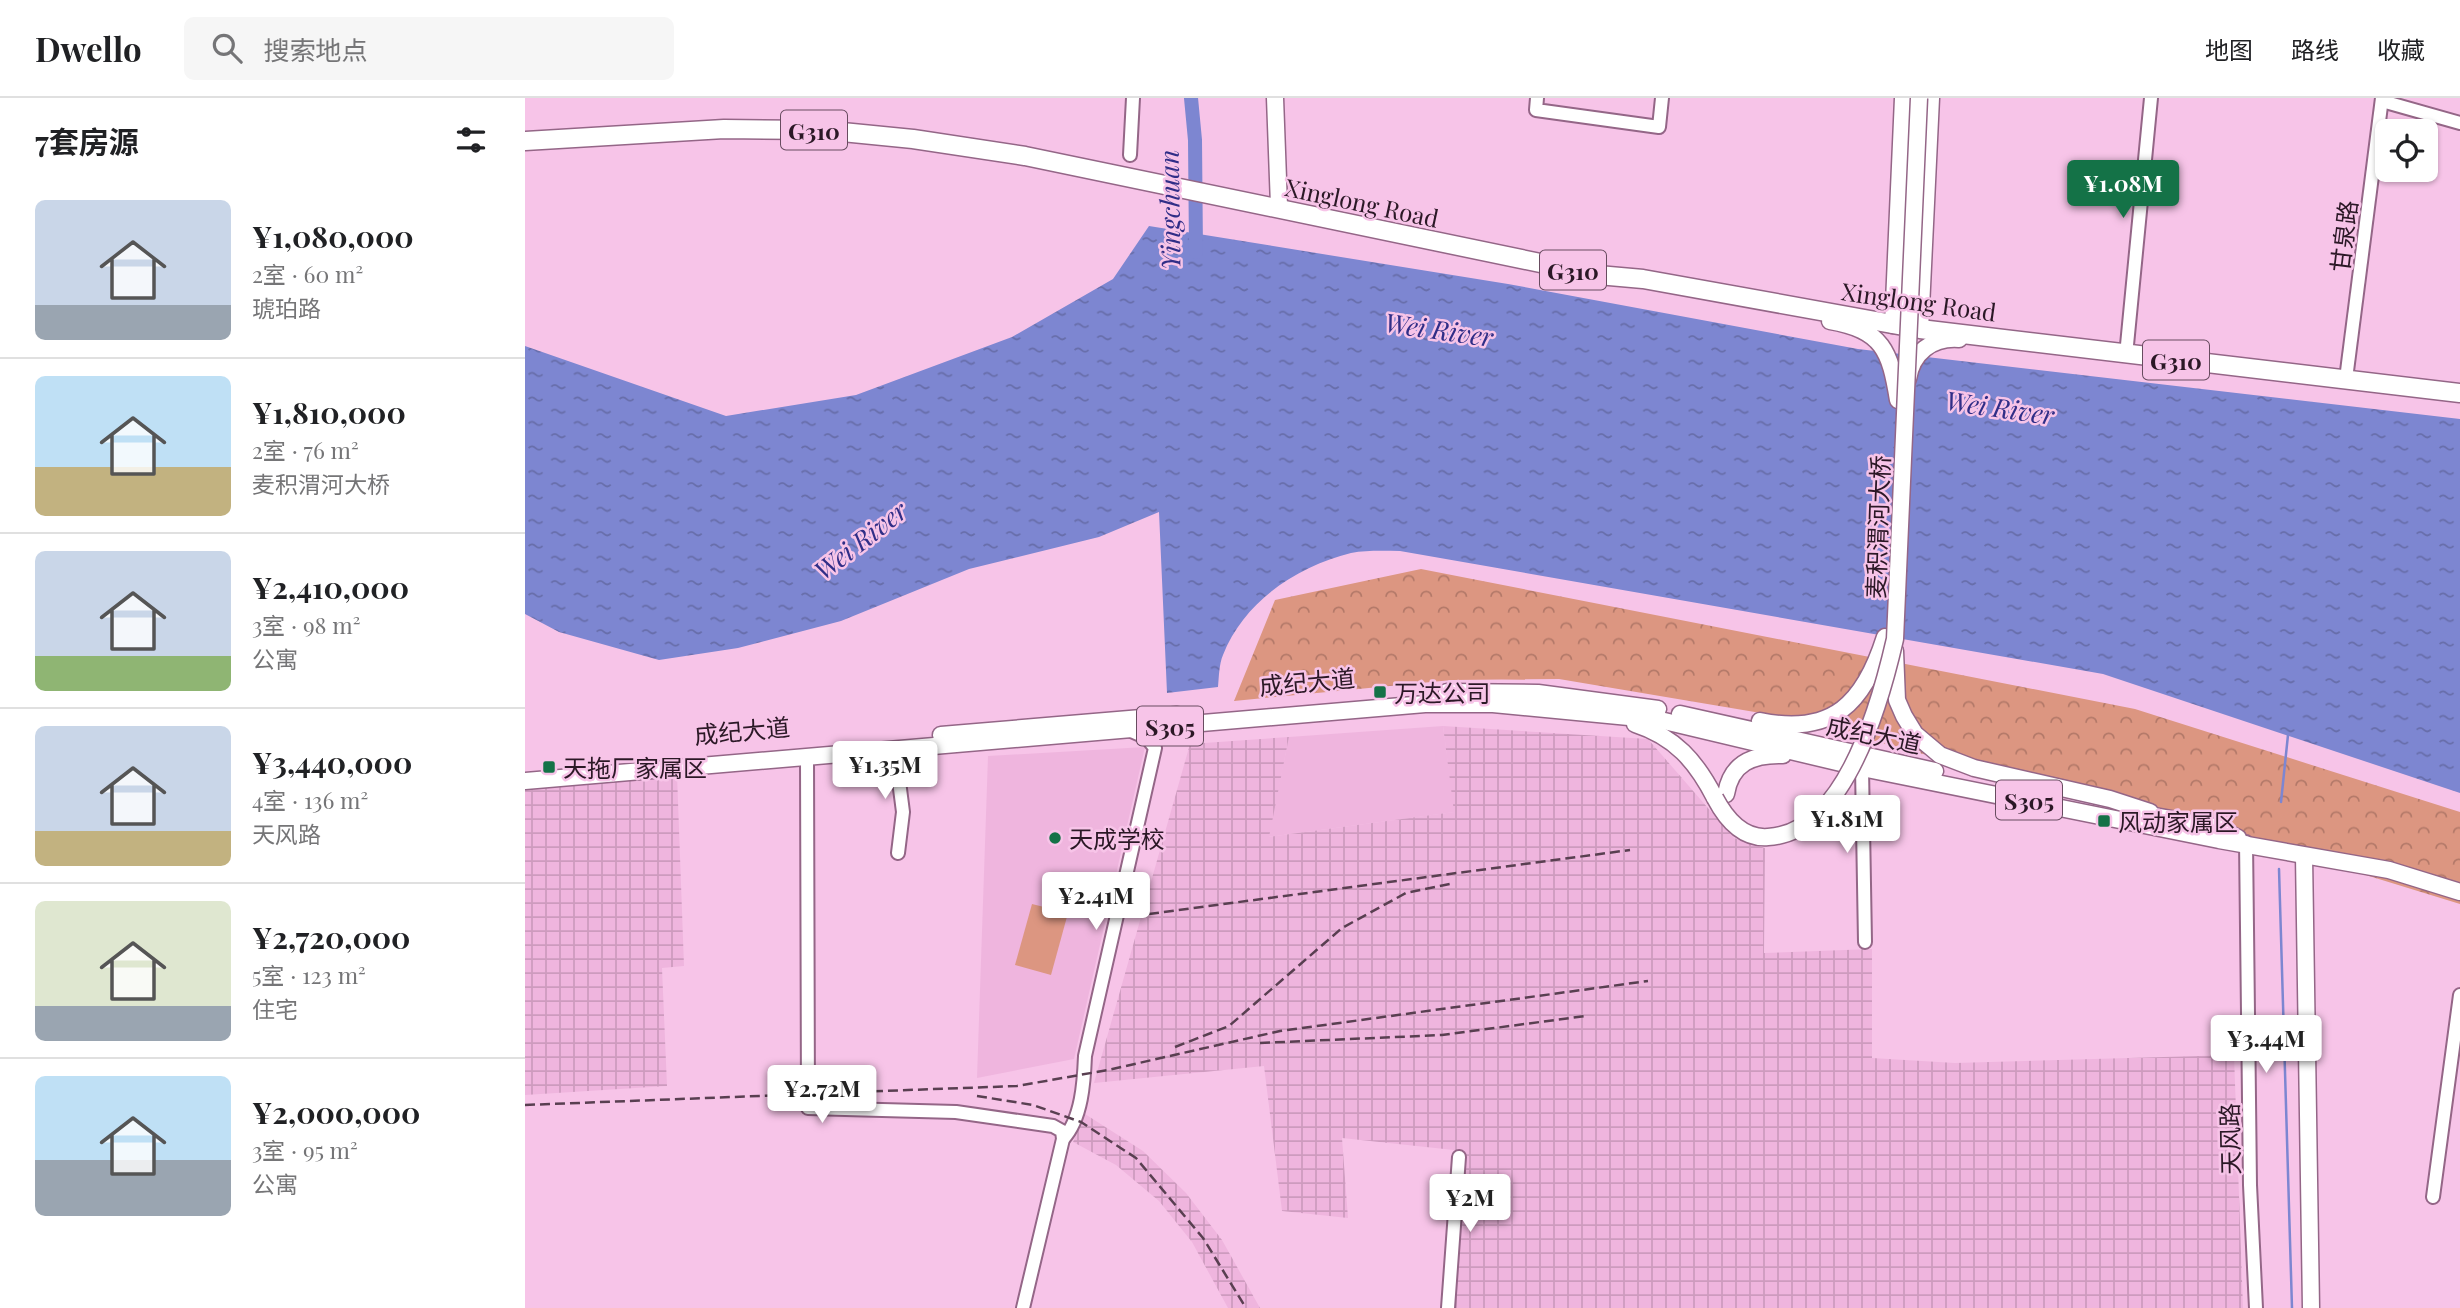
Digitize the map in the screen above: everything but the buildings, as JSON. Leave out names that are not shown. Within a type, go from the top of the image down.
[{"type":"highway","name":"G310","points":[[525,141],[724,129],[822,130],[1025,156],[1254,204]]},
{"type":"highway","name":"Xinglong Road","points":[[1254,204],[1335,210],[1512,248],[1920,324],[2239,369],[2460,385]]},
{"type":"highway","name":"Xinglong Road","points":[[1254,204],[1598,275],[1643,279],[1893,319]]},
{"type":"highway","name":"Xinglong Road","points":[[1920,324],[2127,345],[2460,393]]},
{"type":"main road","points":[[1269,98],[1276,206]]},
{"type":"main road","points":[[1275,98],[1276,206]]},
{"type":"main road","points":[[1893,319],[1903,98]]},
{"type":"main road","name":"麦积渭河大桥","points":[[1902,400],[1913,98]]},
{"type":"main road","name":"麦积渭河大桥","points":[[1603,713],[1655,731],[1676,744],[1691,757],[1721,796],[1731,821],[1753,836],[1763,838],[1786,834],[1809,821],[1838,788],[1865,741],[1885,685],[1890,638],[1919,98]]},
{"type":"main road","points":[[1920,324],[1930,98]]},
{"type":"main road","points":[[1598,275],[1644,288],[1842,323],[1871,334],[1888,355],[1902,400]]},
{"type":"main road","points":[[1902,400],[1914,361],[1929,345],[1940,340],[1977,340],[2143,362],[2239,369]]},
{"type":"main road","points":[[1538,693],[1585,691],[1657,701],[1779,725],[1812,724],[1842,710],[1864,688],[1890,638]]},
{"type":"main road","points":[[1890,638],[1897,700],[1915,734],[1927,746],[1954,762],[2053,785],[2162,816]]},
{"type":"main road","name":"成纪大道","points":[[525,771],[1433,692],[1538,693],[1664,710],[1889,762],[2123,811],[2216,827],[2246,842]]},
{"type":"main road","name":"成纪大道","points":[[525,781],[1457,702],[1660,720],[1862,768],[2219,840],[2246,842],[2304,856],[2389,870],[2460,892]]},
{"type":"main road","points":[[1721,796],[1733,772],[1754,757],[1811,756]]},
{"type":"main road","points":[[2304,856],[2311,1308]]},
{"type":"street","points":[[1130,155],[1133,98]]},
{"type":"street","points":[[1537,98],[1536,110],[1659,127],[1662,98]]},
{"type":"street","points":[[2127,345],[2151,98]]},
{"type":"street","points":[[2382,99],[2460,123]]},
{"type":"street","name":"甘泉路","points":[[2346,375],[2382,99]]},
{"type":"street","points":[[1063,1139],[1070,1131],[1083,1085],[1085,1056],[1155,748],[1147,738],[1129,730]]},
{"type":"street","points":[[895,750],[903,812],[898,853]]},
{"type":"street","points":[[807,758],[808,1108],[956,1112],[1053,1126],[1062,1131],[1063,1139],[1023,1308]]},
{"type":"street","points":[[1862,768],[1865,942]]},
{"type":"street","name":"天风路","points":[[2246,842],[2251,1185],[2256,1308]]},
{"type":"street","points":[[2433,1197],[2460,995]]},
{"type":"street","points":[[1448,1308],[1459,1157]]},
{"type":"shaded area","name":"万达公司","points":[[1443,726],[1455,812],[1268,837],[1289,737]]},
{"type":"shaded area","points":[[1443,726],[1648,739],[1734,838],[1765,848],[1764,953],[1872,949],[1872,1058],[1955,1063],[2234,1055],[2243,1308],[1453,1308],[1463,1151],[1342,1138],[1348,1218],[1282,1211],[1264,1066],[1094,1083],[1190,744],[1289,737],[1269,837],[1454,812]]},
{"type":"shaded area","name":"天成学校","points":[[1145,747],[1074,1059],[977,1078],[988,756]]},
{"type":"shaded area","points":[[677,774],[684,966],[662,968],[667,1086],[525,1095],[525,790]]},
{"type":"shaded area","points":[[1085,1114],[1143,1151],[1186,1193],[1222,1240],[1260,1308],[1228,1308],[1192,1242],[1159,1201],[1116,1165],[1073,1142]]},
{"type":"green space","points":[[1421,569],[2135,709],[2460,812],[2460,904],[2304,856],[1785,717],[1559,679],[1452,680],[1234,701],[1275,600]]},
{"type":"green space","points":[[1032,904],[1068,913],[1051,975],[1015,965]]},
{"type":"water","name":"Wei River","points":[[1149,226],[1508,284],[1858,349],[2460,419],[2460,793],[2103,674],[1400,551],[1351,553],[1331,559],[1293,577],[1259,602],[1244,618],[1222,659],[1218,687],[1167,693],[1159,512],[1099,537],[969,569],[841,621],[738,648],[659,660],[559,632],[525,614],[525,346],[726,416],[856,395],[1012,337],[1113,279]]},
{"type":"waterway","name":"Yingchuan","points":[[1191,98],[1195,140],[1196,252]]},
{"type":"waterway","points":[[2281,802],[2288,735]]},
{"type":"waterway","points":[[2279,869],[2292,1308]]},
{"type":"railway","points":[[1149,914],[1630,850]]},
{"type":"railway","points":[[1175,1047],[1229,1026],[1342,928],[1406,893],[1450,884]]},
{"type":"railway","points":[[828,1093],[1017,1086],[1108,1070],[1280,1031],[1648,981]]},
{"type":"railway","points":[[1260,1043],[1442,1035],[1585,1016]]},
{"type":"railway","points":[[525,1105],[837,1093]]},
{"type":"railway","points":[[977,1096],[1033,1105],[1081,1122],[1136,1158],[1203,1238],[1246,1308]]},
{"type":"place","name":"万达公司","points":[[1380,692]]},
{"type":"place","name":"天拖厂家属区","points":[[549,767]]},
{"type":"place","name":"风动家属区","points":[[2104,821]]},
{"type":"place","name":"天成学校","points":[[1055,838]]}]
